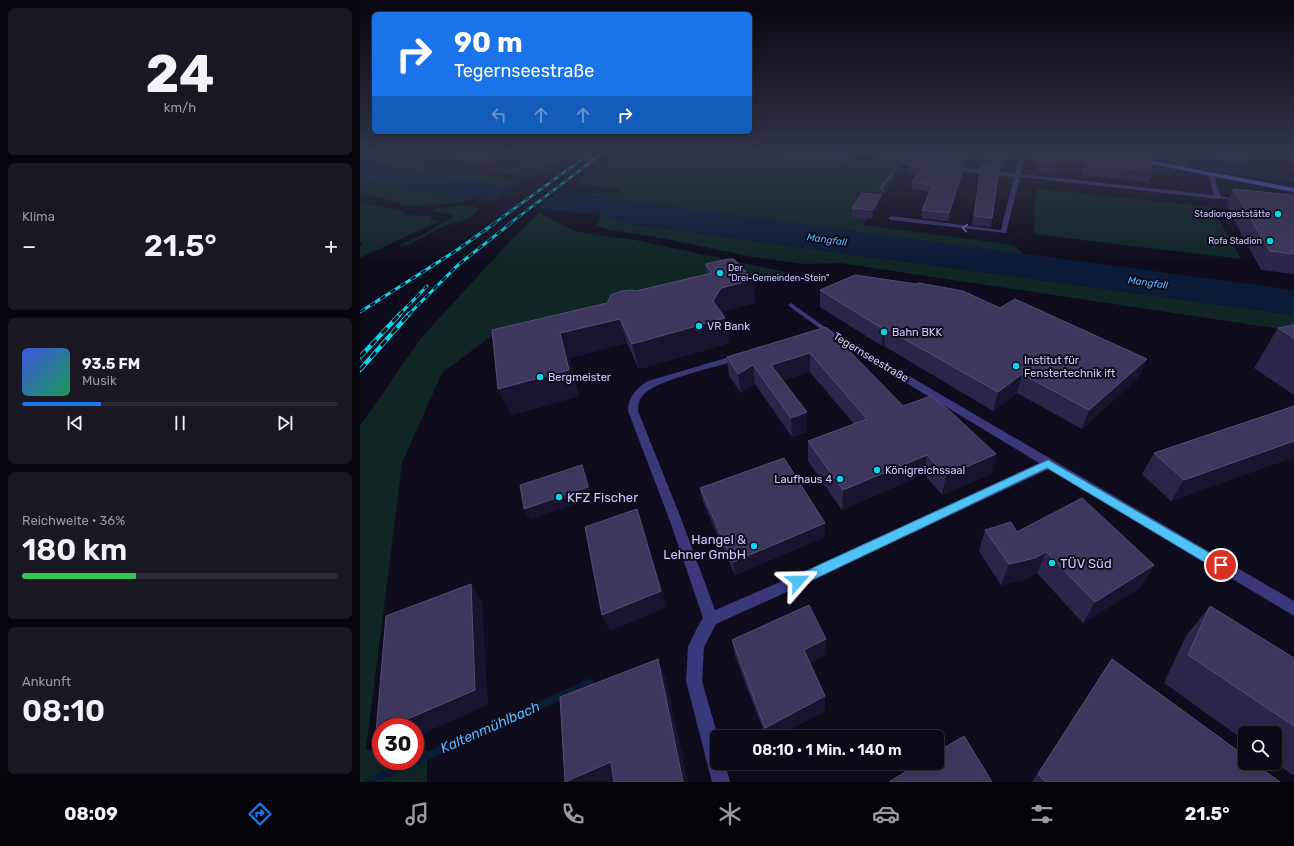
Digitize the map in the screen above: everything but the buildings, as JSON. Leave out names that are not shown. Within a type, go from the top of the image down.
[{"type":"street","points":[[890,218],[1004,232],[1015,188]]},
{"type":"street","points":[[1141,188],[1218,197],[1215,188]]},
{"type":"street","name":"Tegernseestraße","points":[[812,336],[827,331],[1048,464],[1294,609]]},
{"type":"street","points":[[711,619],[676,521],[633,411],[633,404],[641,389],[651,384],[750,354]]},
{"type":"street","points":[[721,782],[694,681],[696,647],[711,619],[798,581],[1048,464]]},
{"type":"lane","points":[[1218,197],[1241,200]]},
{"type":"lane","points":[[791,305],[827,331]]},
{"type":"green space","points":[[360,188],[398,188],[472,198],[459,203],[407,206],[360,191]]},
{"type":"green space","points":[[615,188],[887,188],[863,225],[1014,245],[1024,255],[579,194],[624,194],[619,189]]},
{"type":"green space","points":[[1036,189],[1212,207],[1241,259],[1034,234]]},
{"type":"green space","points":[[360,202],[398,210],[404,212],[404,215],[432,216],[430,220],[439,221],[360,258],[360,246],[363,244],[360,241]]},
{"type":"green space","points":[[452,206],[472,206],[479,209],[475,214],[462,221],[444,226],[409,245],[400,245],[426,233],[454,216],[432,210]]},
{"type":"green space","points":[[540,213],[577,232],[635,240],[790,273],[491,336],[442,373],[402,463],[366,750],[372,750],[372,770],[424,770],[424,750],[427,750],[427,782],[360,782],[360,426],[421,338],[511,240]]},
{"type":"green space","points":[[601,216],[631,224],[1294,315],[1294,331],[840,263],[804,264],[753,257],[667,239],[610,230],[596,226]]},
{"type":"water","name":"Mangfall","points":[[404,188],[529,188],[579,194],[1294,290],[1294,315],[631,224],[601,216]]},
{"type":"pier","points":[[513,188],[561,190],[537,209],[492,203]]},
{"type":"waterway","name":"Kaltenmühlbach","points":[[369,782],[590,683]]},
{"type":"railway","points":[[493,224],[542,188]]},
{"type":"railway","points":[[509,224],[556,188]]},
{"type":"railway","points":[[360,312],[457,250],[495,223]]},
{"type":"railway","points":[[409,314],[458,265],[511,223]]},
{"type":"railway","points":[[399,315],[427,286]]},
{"type":"railway","points":[[360,357],[400,314]]},
{"type":"railway","points":[[360,370],[409,314]]},
{"type":"place","name":"Stadiongaststätte","points":[[1278,214]]},
{"type":"place","name":"Rofa Stadion","points":[[1270,241]]},
{"type":"place","name":"Der \"Drei-Gemeinden-Stein\"","points":[[720,273]]},
{"type":"place","name":"VR Bank","points":[[699,326]]},
{"type":"place","name":"Bahn BKK","points":[[884,332]]},
{"type":"place","name":"Institut für Fenstertechnik ift","points":[[1016,366]]},
{"type":"place","name":"Bergmeister","points":[[540,377]]},
{"type":"place","name":"Königreichssaal","points":[[877,470]]},
{"type":"place","name":"Laufhaus 4","points":[[840,479]]},
{"type":"place","name":"KFZ Fischer","points":[[559,497]]},
{"type":"place","name":"Hangel & Lehner GmbH","points":[[754,546]]},
{"type":"place","name":"TÜV Süd","points":[[1052,563]]},
{"type":"route","points":[[798,581],[1048,464],[1221,565]]}]
